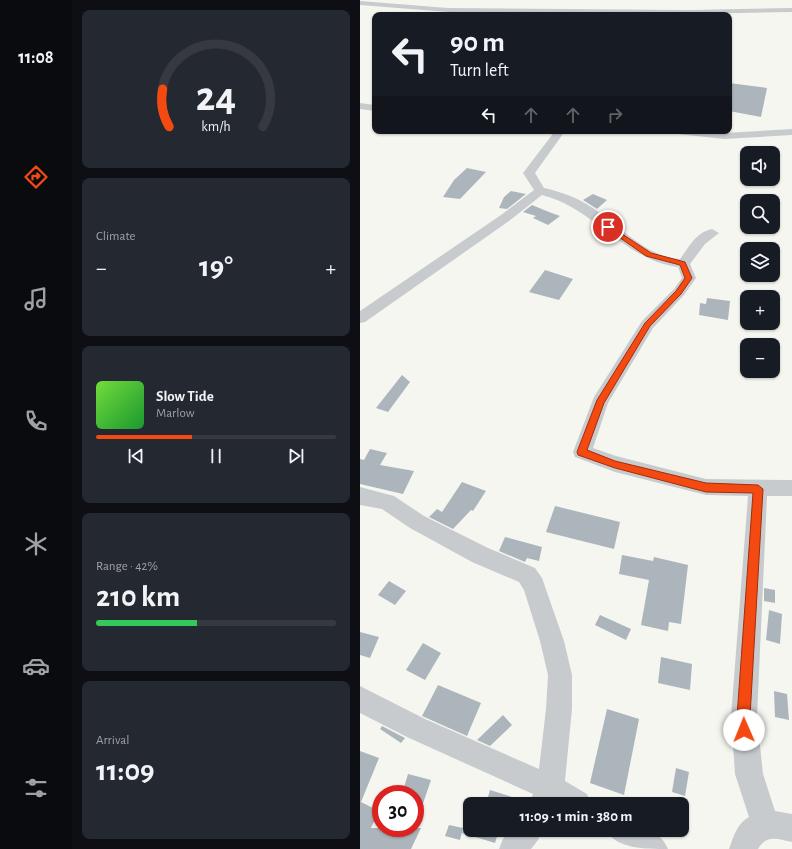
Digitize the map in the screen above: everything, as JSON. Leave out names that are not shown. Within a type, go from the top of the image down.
[{"type":"street","points":[[780,0],[791,13]]},
{"type":"street","points":[[448,10],[472,2]]},
{"type":"street","points":[[646,2],[655,11]]},
{"type":"street","points":[[360,3],[448,10],[655,11],[676,8],[791,13]]},
{"type":"street","points":[[360,106],[372,108]]},
{"type":"street","points":[[706,134],[724,136],[792,132]]},
{"type":"street","points":[[558,134],[529,173],[540,191],[568,198],[591,212],[615,232],[648,254],[683,263]]},
{"type":"street","points":[[360,318],[505,218],[540,191]]},
{"type":"street","points":[[683,263],[705,235],[712,233]]},
{"type":"street","points":[[683,263],[689,278],[679,292],[647,325],[600,402],[582,452],[615,464],[706,488],[792,488]]},
{"type":"street","points":[[360,303],[375,307]]},
{"type":"street","points":[[758,489],[744,717],[749,774],[764,824]]},
{"type":"street","points":[[360,496],[387,502],[426,527],[480,555],[527,575],[534,586],[552,641],[560,675],[559,709],[547,796],[360,699]]},
{"type":"street","points":[[743,849],[747,836],[756,827],[764,824],[792,828]]},
{"type":"street","points":[[513,849],[522,837]]},
{"type":"street","points":[[633,837],[654,849]]},
{"type":"building","points":[[732,83],[767,88],[761,117],[732,112]]},
{"type":"building","points":[[467,168],[486,172],[460,199],[443,197],[454,180]]},
{"type":"building","points":[[511,191],[526,194],[507,209],[499,208],[504,197]]},
{"type":"building","points":[[593,194],[607,200],[597,209],[583,200]]},
{"type":"building","points":[[532,205],[560,216],[548,225],[533,218],[536,216],[523,212]]},
{"type":"building","points":[[545,270],[573,279],[559,300],[529,292]]},
{"type":"building","points":[[707,298],[730,301],[728,320],[699,315],[700,303],[706,304]]},
{"type":"building","points":[[402,375],[410,382],[388,412],[376,408]]},
{"type":"building","points":[[370,449],[387,453],[380,465],[414,471],[403,494],[360,484],[360,459],[364,460]]},
{"type":"building","points":[[462,482],[486,491],[473,511],[471,510],[453,529],[429,517],[437,509],[442,512]]},
{"type":"building","points":[[555,506],[620,522],[614,549],[546,532]]},
{"type":"building","points":[[505,537],[542,547],[539,561],[527,558],[525,562],[499,551]]},
{"type":"building","points":[[622,555],[653,561],[654,557],[688,565],[681,624],[669,622],[668,631],[641,625],[649,580],[619,574]]},
{"type":"building","points":[[389,581],[406,591],[395,605],[378,595]]},
{"type":"building","points":[[764,588],[775,590],[775,603],[764,601]]},
{"type":"building","points":[[769,610],[782,614],[780,644],[766,640]]},
{"type":"building","points":[[600,615],[631,629],[626,640],[595,625]]},
{"type":"building","points":[[360,632],[379,637],[370,658],[360,655]]},
{"type":"building","points":[[423,643],[441,653],[425,680],[406,670]]},
{"type":"building","points":[[661,657],[692,664],[690,690],[658,683]]},
{"type":"building","points":[[438,685],[481,703],[467,736],[422,716]]},
{"type":"building","points":[[774,691],[787,694],[789,720],[775,717]]},
{"type":"building","points":[[607,709],[639,719],[624,795],[590,783]]},
{"type":"building","points":[[503,715],[512,725],[490,746],[477,740]]},
{"type":"building","points":[[382,726],[405,738],[401,743],[380,729]]},
{"type":"building","points":[[360,751],[379,758],[361,802],[372,808],[372,837],[417,837],[411,849],[360,849]]},
{"type":"building","points":[[676,768],[689,772],[685,796],[672,792]]},
{"type":"building","points":[[408,774],[431,780],[424,800],[424,785],[405,785]]},
{"type":"building","points":[[490,790],[512,797],[488,797]]},
{"type":"building","points":[[449,825],[463,828],[460,840],[445,836]]},
{"type":"building","points":[[475,837],[497,837],[495,843]]},
{"type":"route","points":[[608,227],[639,250],[657,258],[683,263],[689,278],[679,292],[647,325],[600,402],[582,452],[615,464],[706,488],[758,489],[744,730]]}]
